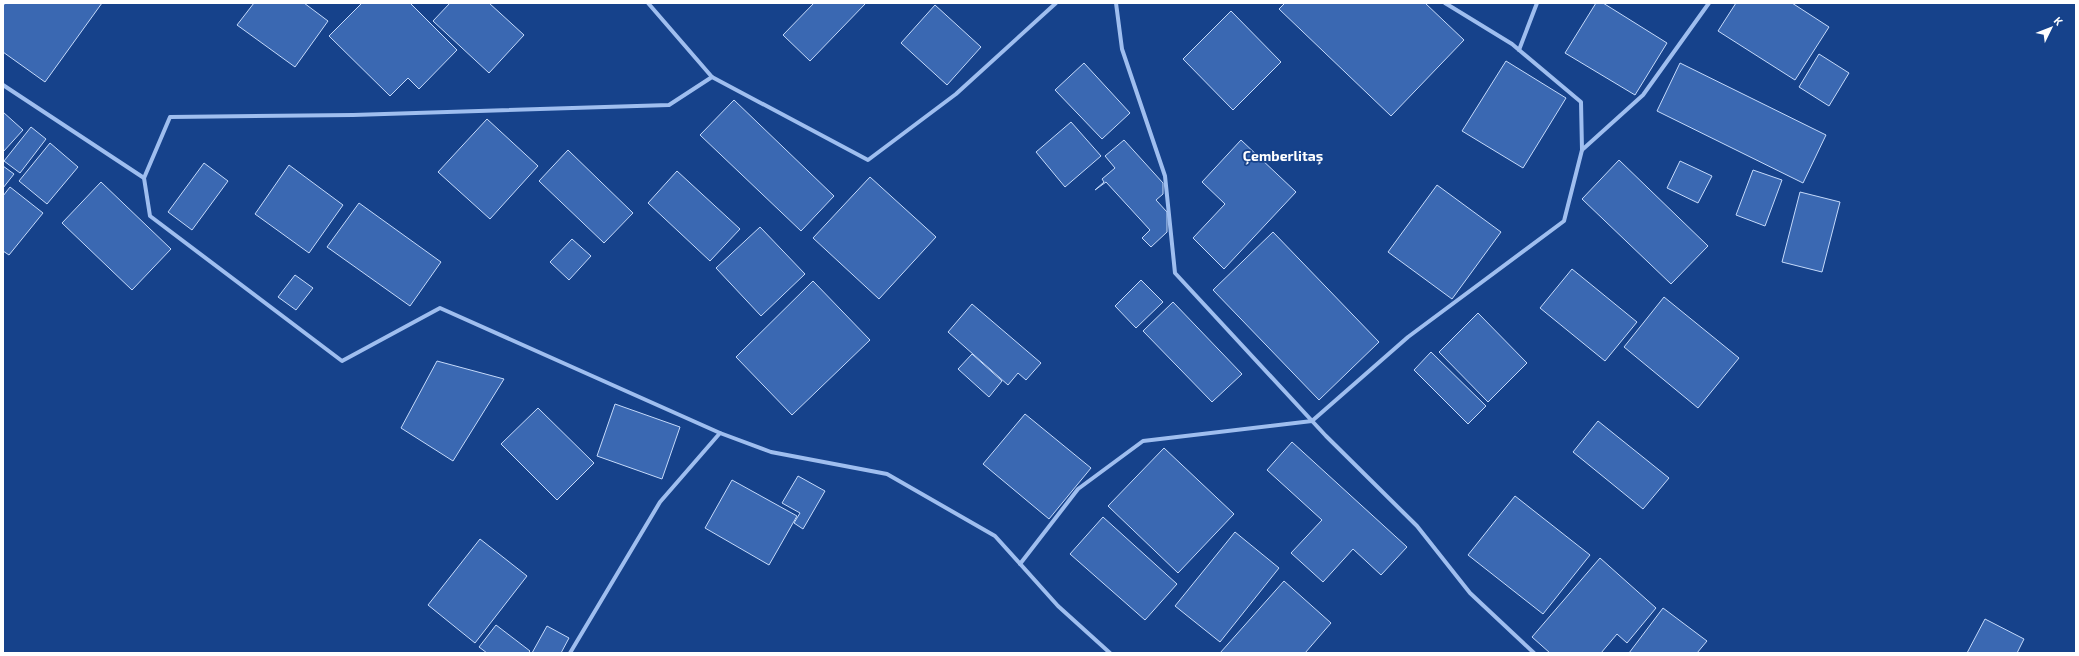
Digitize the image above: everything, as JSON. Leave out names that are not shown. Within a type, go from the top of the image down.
[{"type":"street","points":[[648,3],[712,78],[868,160],[956,94],[1056,3]]},
{"type":"street","points":[[1116,3],[1122,49],[1166,176],[1174,273],[1312,421],[1417,526],[1470,593],[1534,653]]},
{"type":"street","points":[[1020,564],[1078,489],[1143,441],[1312,421],[1408,337],[1564,221],[1582,150],[1581,102],[1519,50],[1445,3]]},
{"type":"street","points":[[1519,50],[1537,3]]},
{"type":"street","points":[[1582,150],[1643,95],[1709,3]]},
{"type":"street","points":[[712,78],[669,105],[354,115],[170,117],[144,178],[150,216],[342,361],[440,308],[720,433],[771,452],[887,474],[995,536],[1058,606],[1110,653]]},
{"type":"street","points":[[3,85],[144,178]]},
{"type":"street","points":[[570,653],[660,502],[720,433]]},
{"type":"building","points":[[5,3],[102,3],[45,82],[3,52],[3,6]]},
{"type":"building","points":[[254,3],[304,3],[328,21],[295,67],[237,25]]},
{"type":"building","points":[[362,3],[410,3],[457,50],[419,89],[408,78],[390,96],[329,36]]},
{"type":"building","points":[[450,3],[489,3],[524,35],[489,73],[433,21]]},
{"type":"building","points":[[814,3],[866,3],[810,61],[783,35]]},
{"type":"building","points":[[1285,3],[1425,3],[1464,40],[1391,116],[1279,9]]},
{"type":"building","points":[[1596,3],[1603,3],[1667,43],[1635,95],[1565,53]]},
{"type":"building","points":[[1736,3],[1792,3],[1829,27],[1795,80],[1718,31]]},
{"type":"building","points":[[935,5],[981,47],[947,85],[901,43]]},
{"type":"building","points":[[1231,11],[1281,62],[1233,110],[1183,59]]},
{"type":"building","points":[[1819,54],[1849,73],[1829,106],[1799,87]]},
{"type":"building","points":[[1506,61],[1566,98],[1523,168],[1462,131]]},
{"type":"building","points":[[1084,63],[1130,113],[1102,139],[1055,90]]},
{"type":"building","points":[[1680,63],[1826,135],[1803,183],[1657,111]]},
{"type":"building","points":[[734,100],[834,196],[801,231],[700,135]]},
{"type":"building","points":[[3,112],[23,130],[3,152]]},
{"type":"building","points":[[487,119],[538,166],[490,219],[438,172]]},
{"type":"building","points":[[1071,122],[1101,156],[1065,187],[1036,152]]},
{"type":"building","points":[[31,127],[46,139],[20,173],[4,161]]},
{"type":"building","points":[[1124,140],[1163,183],[1163,194],[1156,200],[1167,212],[1167,232],[1151,247],[1142,238],[1150,230],[1106,182],[1095,190],[1104,182],[1102,179],[1115,168],[1105,156]]},
{"type":"building","points":[[1241,140],[1296,192],[1224,269],[1193,238],[1225,204],[1202,182]]},
{"type":"building","points":[[50,143],[78,167],[47,204],[19,181]]},
{"type":"building","points":[[568,150],[633,213],[604,243],[539,181]]},
{"type":"building","points":[[1619,160],[1708,246],[1671,284],[1582,199]]},
{"type":"building","points":[[1680,161],[1712,176],[1698,203],[1667,188]]},
{"type":"building","points":[[204,163],[228,181],[192,230],[168,212]]},
{"type":"building","points":[[289,165],[343,205],[309,253],[255,214]]},
{"type":"building","points":[[3,166],[14,174],[3,188]]},
{"type":"building","points":[[1753,170],[1782,180],[1765,226],[1736,215]]},
{"type":"building","points":[[677,171],[740,229],[710,261],[648,203]]},
{"type":"building","points":[[870,177],[936,237],[879,299],[813,238]]},
{"type":"building","points":[[101,182],[171,249],[132,290],[62,223]]},
{"type":"building","points":[[1437,185],[1501,232],[1452,299],[1388,252]]},
{"type":"building","points":[[10,187],[43,213],[9,255],[3,251],[3,196]]},
{"type":"building","points":[[1800,192],[1840,202],[1822,272],[1782,262]]},
{"type":"building","points":[[359,203],[441,262],[410,306],[327,247]]},
{"type":"building","points":[[760,227],[805,274],[761,316],[716,268]]},
{"type":"building","points":[[1273,232],[1379,342],[1319,400],[1213,290]]},
{"type":"building","points":[[572,239],[591,256],[569,280],[550,262]]},
{"type":"building","points":[[1572,269],[1637,322],[1605,361],[1540,308]]},
{"type":"building","points":[[295,275],[313,288],[296,310],[278,297]]},
{"type":"building","points":[[1141,280],[1163,302],[1136,328],[1115,306]]},
{"type":"building","points":[[813,281],[870,340],[792,415],[736,357]]},
{"type":"building","points":[[1664,297],[1739,358],[1698,408],[1624,347]]},
{"type":"building","points":[[1173,302],[1242,374],[1212,402],[1143,331]]},
{"type":"building","points":[[972,304],[1041,363],[1026,380],[1018,373],[1008,385],[948,332]]},
{"type":"building","points":[[1478,313],[1527,363],[1488,402],[1439,352]]},
{"type":"building","points":[[1431,352],[1486,406],[1468,424],[1414,370]]},
{"type":"building","points":[[972,354],[1002,381],[989,397],[958,369]]},
{"type":"building","points":[[437,361],[504,379],[453,461],[401,428]]},
{"type":"building","points":[[615,404],[680,427],[662,479],[597,456]]},
{"type":"building","points":[[538,408],[594,463],[557,500],[501,444]]},
{"type":"building","points":[[1025,414],[1091,468],[1049,519],[983,464]]},
{"type":"building","points":[[1598,421],[1669,478],[1643,509],[1573,452]]},
{"type":"building","points":[[1292,442],[1407,547],[1381,575],[1353,549],[1323,582],[1291,553],[1322,520],[1267,470]]},
{"type":"building","points":[[1164,448],[1234,514],[1178,573],[1108,506]]},
{"type":"building","points":[[798,476],[825,491],[803,529],[794,523],[800,513],[782,503]]},
{"type":"building","points":[[732,480],[797,516],[769,565],[705,528]]},
{"type":"building","points":[[1515,496],[1590,555],[1543,614],[1468,555]]},
{"type":"building","points":[[1103,517],[1177,584],[1145,620],[1070,554]]},
{"type":"building","points":[[1235,532],[1279,568],[1220,642],[1175,606]]},
{"type":"building","points":[[480,539],[527,576],[475,643],[428,605]]},
{"type":"building","points":[[1600,558],[1656,608],[1627,643],[1617,634],[1601,653],[1550,653],[1532,637]]},
{"type":"building","points":[[1284,581],[1331,623],[1305,653],[1220,653]]},
{"type":"building","points":[[1663,608],[1707,641],[1697,653],[1629,653]]},
{"type":"building","points":[[1985,619],[2024,639],[2017,653],[1967,653]]},
{"type":"building","points":[[496,625],[530,651],[528,653],[487,653],[479,647]]},
{"type":"building","points":[[547,626],[569,638],[561,653],[532,653]]},
{"type":"district","name":"Çemberlitaş","points":[[1283,155]]}]
